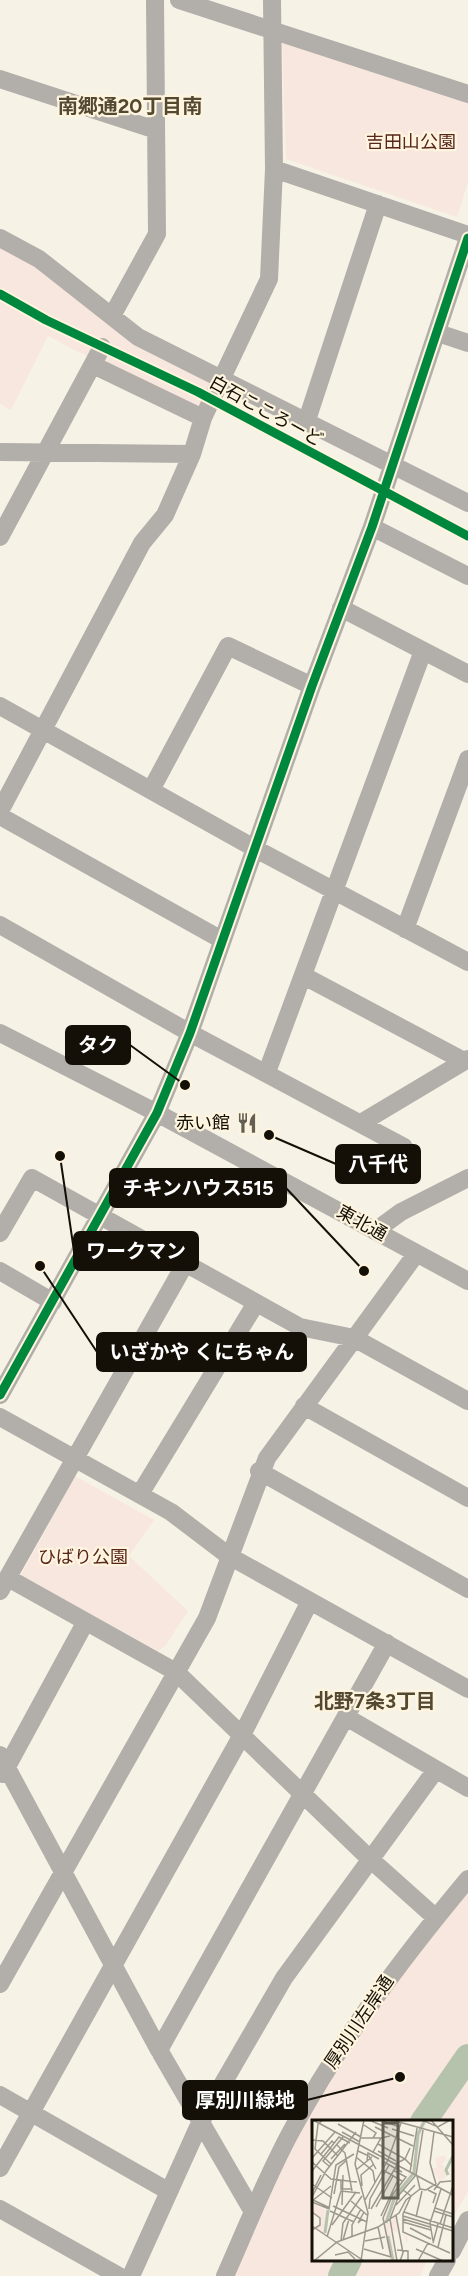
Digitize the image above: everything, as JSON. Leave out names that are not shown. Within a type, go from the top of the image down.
[{"type":"street","points":[[112,316],[157,234],[155,0]]},
{"type":"street","points":[[179,0],[468,94]]},
{"type":"street","points":[[0,811],[142,543],[165,515],[192,454],[203,418],[224,379],[269,279],[274,169],[272,0]]},
{"type":"street","points":[[0,79],[156,130]]},
{"type":"street","points":[[0,1395],[157,1113],[190,1032],[312,686],[372,527],[438,333],[468,236],[274,169]]},
{"type":"street","points":[[307,420],[378,204]]},
{"type":"street","points":[[0,238],[39,259],[138,337],[468,503]]},
{"type":"street","points":[[438,333],[468,343]]},
{"type":"street","points":[[0,537],[102,347]]},
{"type":"street","points":[[93,365],[203,418]]},
{"type":"street","points":[[0,452],[192,454]]},
{"type":"street","points":[[372,527],[468,576]]},
{"type":"street","points":[[341,608],[468,674]]},
{"type":"street","points":[[151,790],[228,646],[312,686]]},
{"type":"street","points":[[267,1072],[423,651]]},
{"type":"street","points":[[0,706],[254,848],[468,962]]},
{"type":"street","points":[[405,929],[468,759]]},
{"type":"street","points":[[0,816],[222,940]]},
{"type":"street","points":[[0,925],[190,1032],[404,1147]]},
{"type":"street","points":[[304,976],[466,1060]]},
{"type":"street","name":"東北通","points":[[0,1033],[157,1113],[468,1281]]},
{"type":"street","points":[[361,1123],[466,1060]]},
{"type":"street","points":[[0,1233],[32,1178],[300,1327],[354,1338],[468,1401]]},
{"type":"street","points":[[375,1230],[401,1212],[468,1178]]},
{"type":"street","points":[[0,1983],[207,1618],[260,1472],[304,1406],[416,1254]]},
{"type":"street","points":[[185,1264],[4,1585],[85,1623],[176,1672],[370,1859],[436,1918]]},
{"type":"street","points":[[0,1271],[53,1302]]},
{"type":"street","points":[[140,1494],[256,1303]]},
{"type":"street","points":[[304,1406],[468,1498]]},
{"type":"street","points":[[0,1417],[171,1512],[229,1556],[387,1643],[465,1682]]},
{"type":"street","points":[[260,1472],[468,1589]]},
{"type":"street","points":[[0,2168],[242,1736],[310,1601]]},
{"type":"street","points":[[85,1623],[2,1768],[63,1872],[200,2123],[253,2212]]},
{"type":"street","points":[[159,2050],[387,1643]]},
{"type":"street","points":[[346,1718],[468,1788]]},
{"type":"street","points":[[130,2276],[200,2123],[284,1978],[435,1771]]},
{"type":"street","name":"厚別川左岸通","points":[[225,2276],[292,2129],[334,2059],[380,1989],[468,1879]]},
{"type":"street","points":[[0,2095],[168,2191]]},
{"type":"street","points":[[0,2209],[119,2276]]},
{"type":"street","points":[[453,2249],[468,2220]]},
{"type":"street","points":[[438,2276],[446,2261]]},
{"type":"green space","name":"吉田山公園","points":[[282,42],[468,101],[468,182],[457,217],[286,159]]},
{"type":"green space","points":[[0,245],[213,377],[196,413],[48,336],[11,410],[0,404]]},
{"type":"green space","name":"ひばり公園","points":[[75,1476],[154,1520],[129,1556],[188,1611],[165,1646],[158,1651],[21,1575]]},
{"type":"green space","points":[[468,1888],[468,2191],[453,2217],[453,2120],[312,2120],[312,2261],[427,2261],[420,2276],[233,2276],[288,2153],[357,2032]]},
{"type":"waterway","points":[[424,2120],[468,2057]]},
{"type":"waterway","points":[[341,2276],[348,2261]]},
{"type":"cycle path","points":[[0,1395],[157,1113],[190,1033],[312,686],[372,527],[468,238]]},
{"type":"cycle path","name":"白石こころーど","points":[[0,294],[46,320],[198,392],[468,536]]},
{"type":"place","name":"タク","points":[[185,1085]]},
{"type":"place","name":"赤い館","points":[[247,1123]]},
{"type":"place","name":"八千代","points":[[269,1135]]},
{"type":"place","name":"ワークマン","points":[[60,1156]]},
{"type":"place","name":"いざかや くにちゃん","points":[[40,1266]]},
{"type":"place","name":"チキンハウス515","points":[[364,1271]]},
{"type":"place","name":"厚別川緑地","points":[[400,2077]]},
{"type":"district","name":"南郷通20丁目南","points":[[130,106]]},
{"type":"district","name":"北野7条3丁目","points":[[375,1701]]}]
